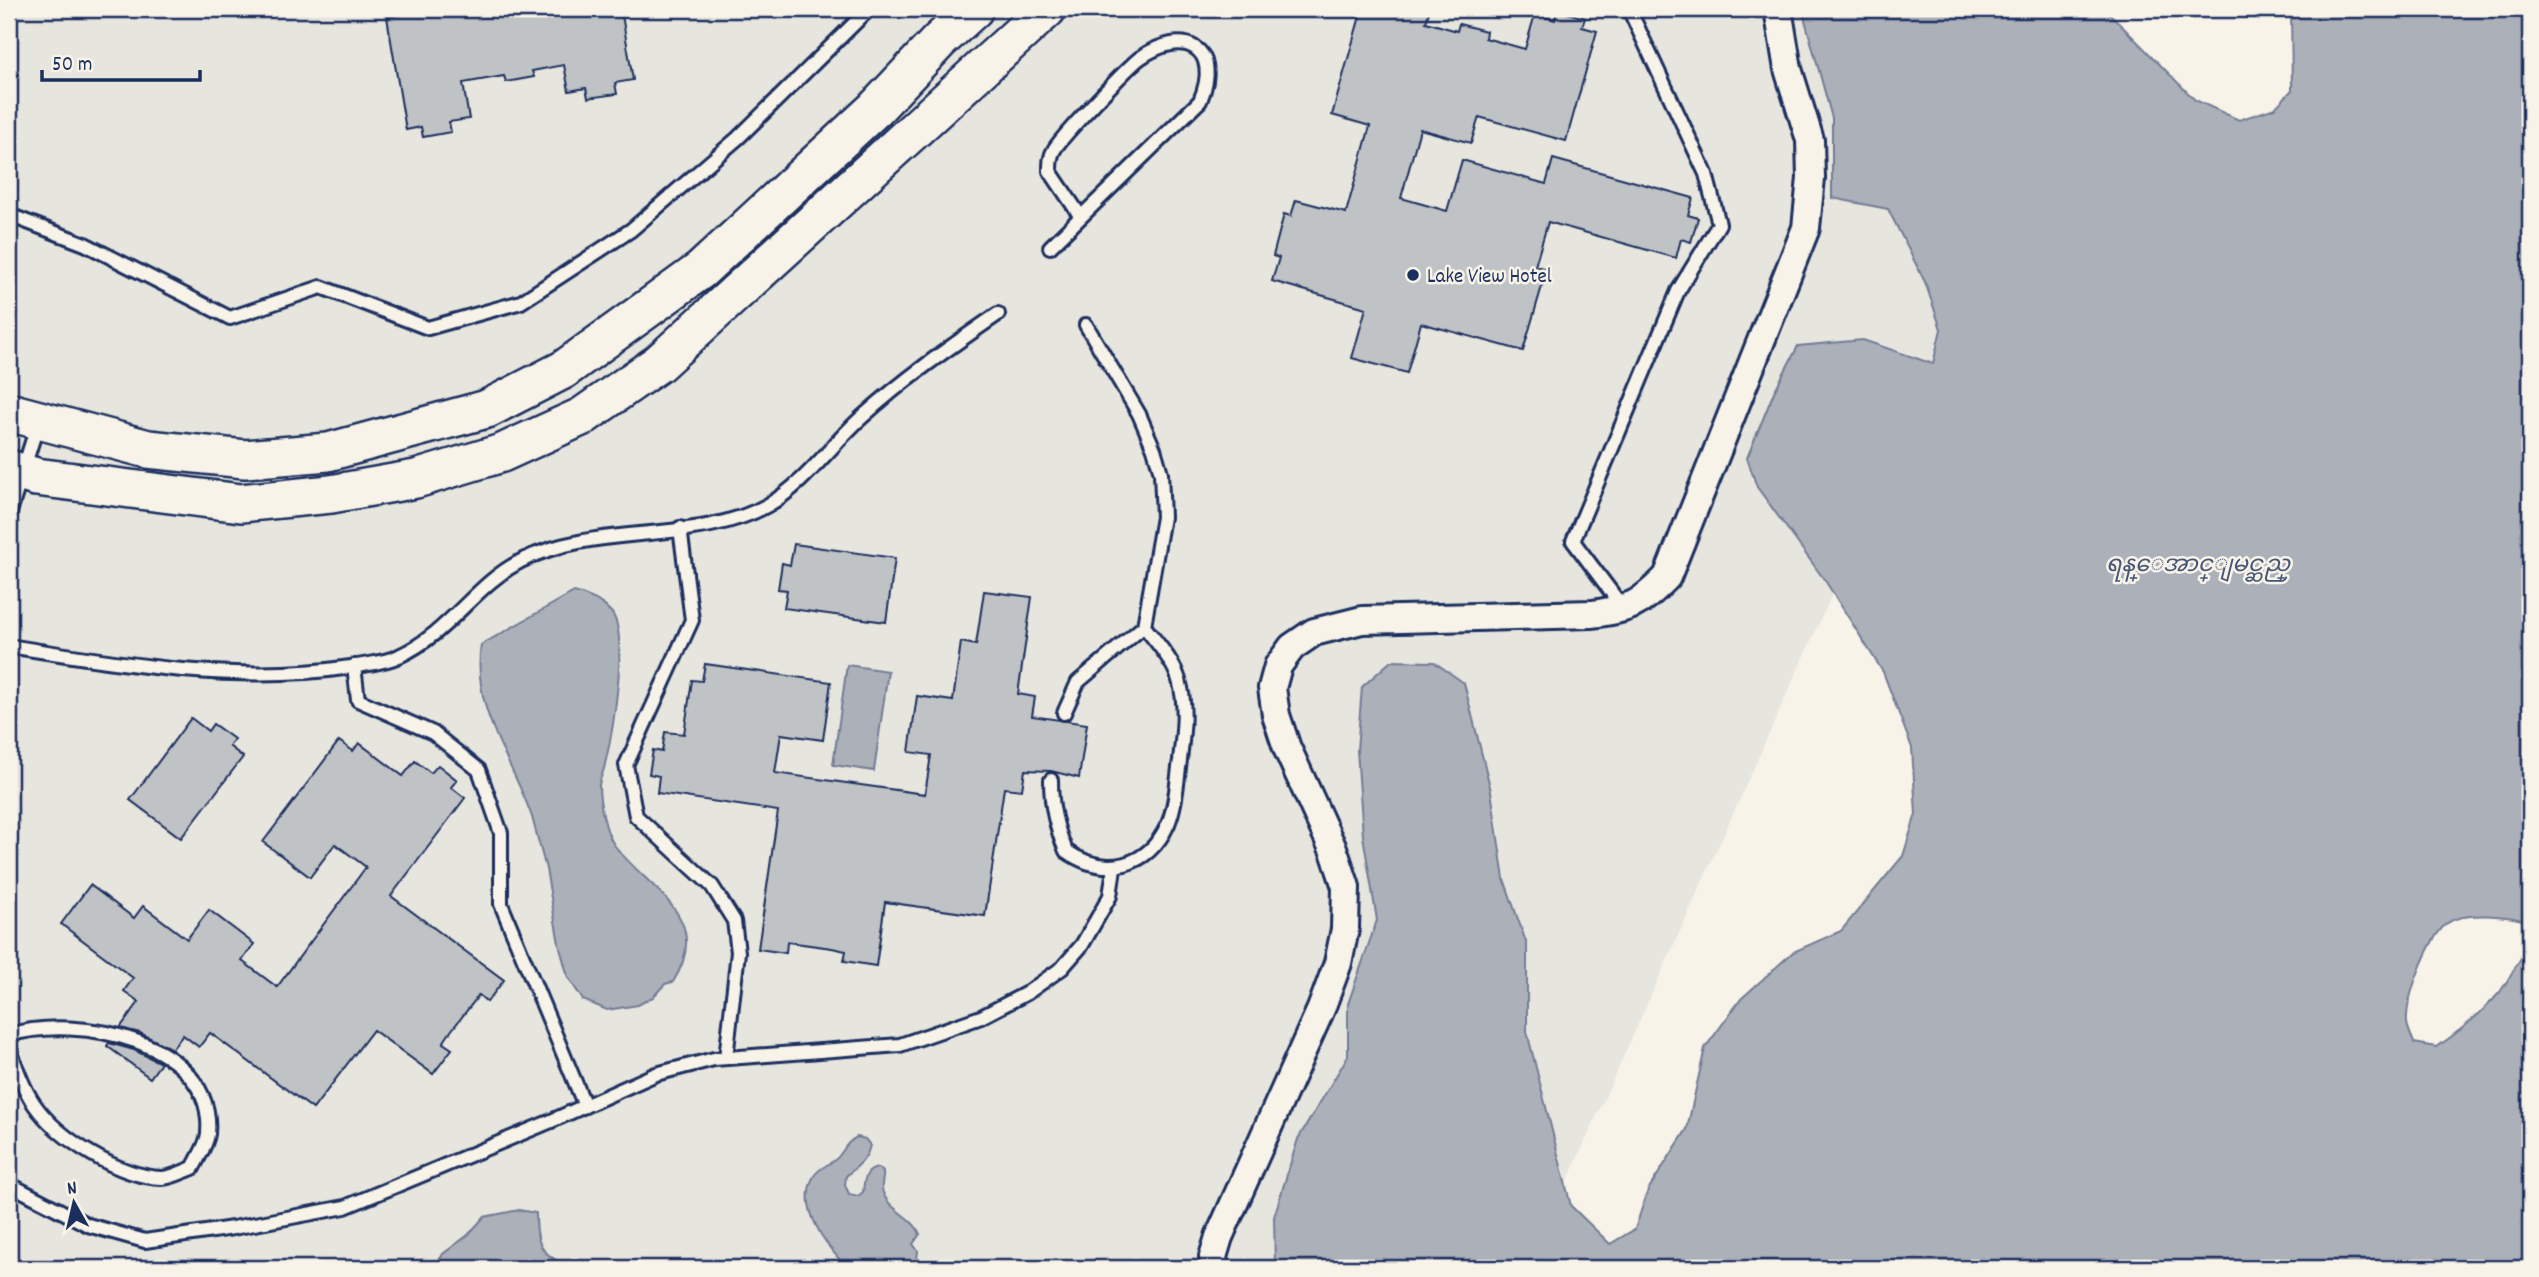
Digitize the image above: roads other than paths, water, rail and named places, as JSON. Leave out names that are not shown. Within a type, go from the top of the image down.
[{"type":"main road","points":[[24,416],[148,449],[245,459],[328,452],[487,409],[563,370],[701,270],[875,109],[939,41],[974,9]]},
{"type":"main road","points":[[15,470],[241,503],[331,494],[416,479],[502,453],[583,416],[659,363],[1047,9]]},
{"type":"street","points":[[1214,1268],[1213,1257],[1219,1237],[1321,1009],[1338,963],[1346,929],[1346,887],[1334,850],[1287,748],[1276,715],[1272,688],[1278,666],[1292,647],[1314,632],[1363,620],[1592,614],[1625,609],[1643,601],[1667,578],[1806,228],[1811,178],[1810,139],[1788,69],[1778,9]]},
{"type":"lane","points":[[9,215],[85,244],[230,318],[321,287],[428,328],[520,302],[631,230],[738,138],[869,9]]},
{"type":"lane","points":[[1625,609],[1573,541],[1678,291],[1719,224],[1706,174],[1629,9]]},
{"type":"lane","points":[[1050,247],[1081,217],[1200,101],[1208,82],[1208,68],[1204,54],[1194,46],[1169,44],[1139,59],[1054,148],[1050,171],[1081,217]]},
{"type":"lane","points":[[9,646],[205,670],[272,673],[354,666],[396,658],[423,644],[450,623],[501,573],[521,560],[600,537],[718,522],[769,505],[902,380],[998,314]]},
{"type":"lane","points":[[1064,713],[1078,682],[1144,626],[1163,517],[1161,473],[1139,414],[1086,325]]},
{"type":"lane","points":[[9,515],[24,416]]},
{"type":"lane","points":[[680,528],[692,620],[626,765],[636,816],[712,887],[734,921],[738,952],[726,1058]]},
{"type":"lane","points":[[1051,780],[1053,814],[1066,851],[1095,866],[1114,869],[1136,862],[1153,848],[1168,824],[1183,733],[1184,703],[1178,678],[1144,626]]},
{"type":"lane","points":[[354,666],[358,700],[433,733],[479,770],[501,833],[500,904],[585,1106]]},
{"type":"lane","points":[[9,1184],[88,1225],[145,1241],[345,1207],[656,1074],[683,1065],[726,1058],[900,1045],[981,1017],[1027,993],[1062,968],[1082,946],[1110,896],[1114,869]]},
{"type":"lane","points":[[9,1035],[33,1027],[102,1029],[155,1049],[187,1072],[205,1101],[208,1135],[193,1168],[166,1178],[133,1174],[69,1140],[36,1106],[19,1078],[9,1045]]},
{"type":"water","name":"ရန္ေအာင္ျမင္ဆည္","points":[[1802,9],[2105,9],[2195,100],[2239,120],[2275,108],[2292,90],[2291,9],[2530,9],[2530,922],[2500,916],[2475,916],[2446,924],[2432,943],[2419,970],[2407,1013],[2407,1023],[2414,1043],[2437,1047],[2493,1000],[2530,945],[2530,1268],[1275,1268],[1274,1217],[1298,1139],[1348,1056],[1348,1004],[1377,920],[1363,836],[1357,750],[1362,687],[1391,661],[1434,662],[1464,683],[1491,791],[1504,879],[1527,945],[1527,1032],[1571,1206],[1610,1244],[1635,1229],[1648,1190],[1687,1129],[1705,1048],[1741,999],[1793,952],[1841,931],[1903,856],[1916,814],[1912,748],[1883,672],[1826,582],[1757,487],[1747,458],[1774,392],[1798,346],[1863,340],[1933,364],[1941,329],[1925,282],[1888,209],[1832,198],[1832,118]]},
{"type":"water","points":[[574,592],[594,599],[611,612],[619,641],[615,709],[599,785],[606,825],[615,846],[672,906],[682,922],[686,940],[684,959],[673,982],[665,984],[653,997],[638,1005],[607,1010],[583,1000],[568,977],[559,944],[546,869],[532,817],[487,713],[480,669],[481,645]]},
{"type":"water","points":[[847,665],[888,671],[874,771],[833,765]]},
{"type":"water","points":[[857,1137],[865,1139],[870,1145],[864,1159],[846,1176],[845,1185],[849,1194],[858,1196],[863,1192],[865,1179],[871,1170],[879,1168],[883,1172],[884,1196],[912,1222],[920,1234],[913,1244],[918,1251],[916,1268],[848,1268],[831,1250],[816,1226],[809,1201],[809,1188],[814,1176],[836,1159],[848,1143]]},
{"type":"water","points":[[519,1210],[536,1213],[537,1233],[542,1247],[552,1258],[570,1268],[435,1268],[443,1254],[468,1235],[484,1217]]},
{"type":"place","name":"Lake View Hotel","points":[[1413,275]]}]
